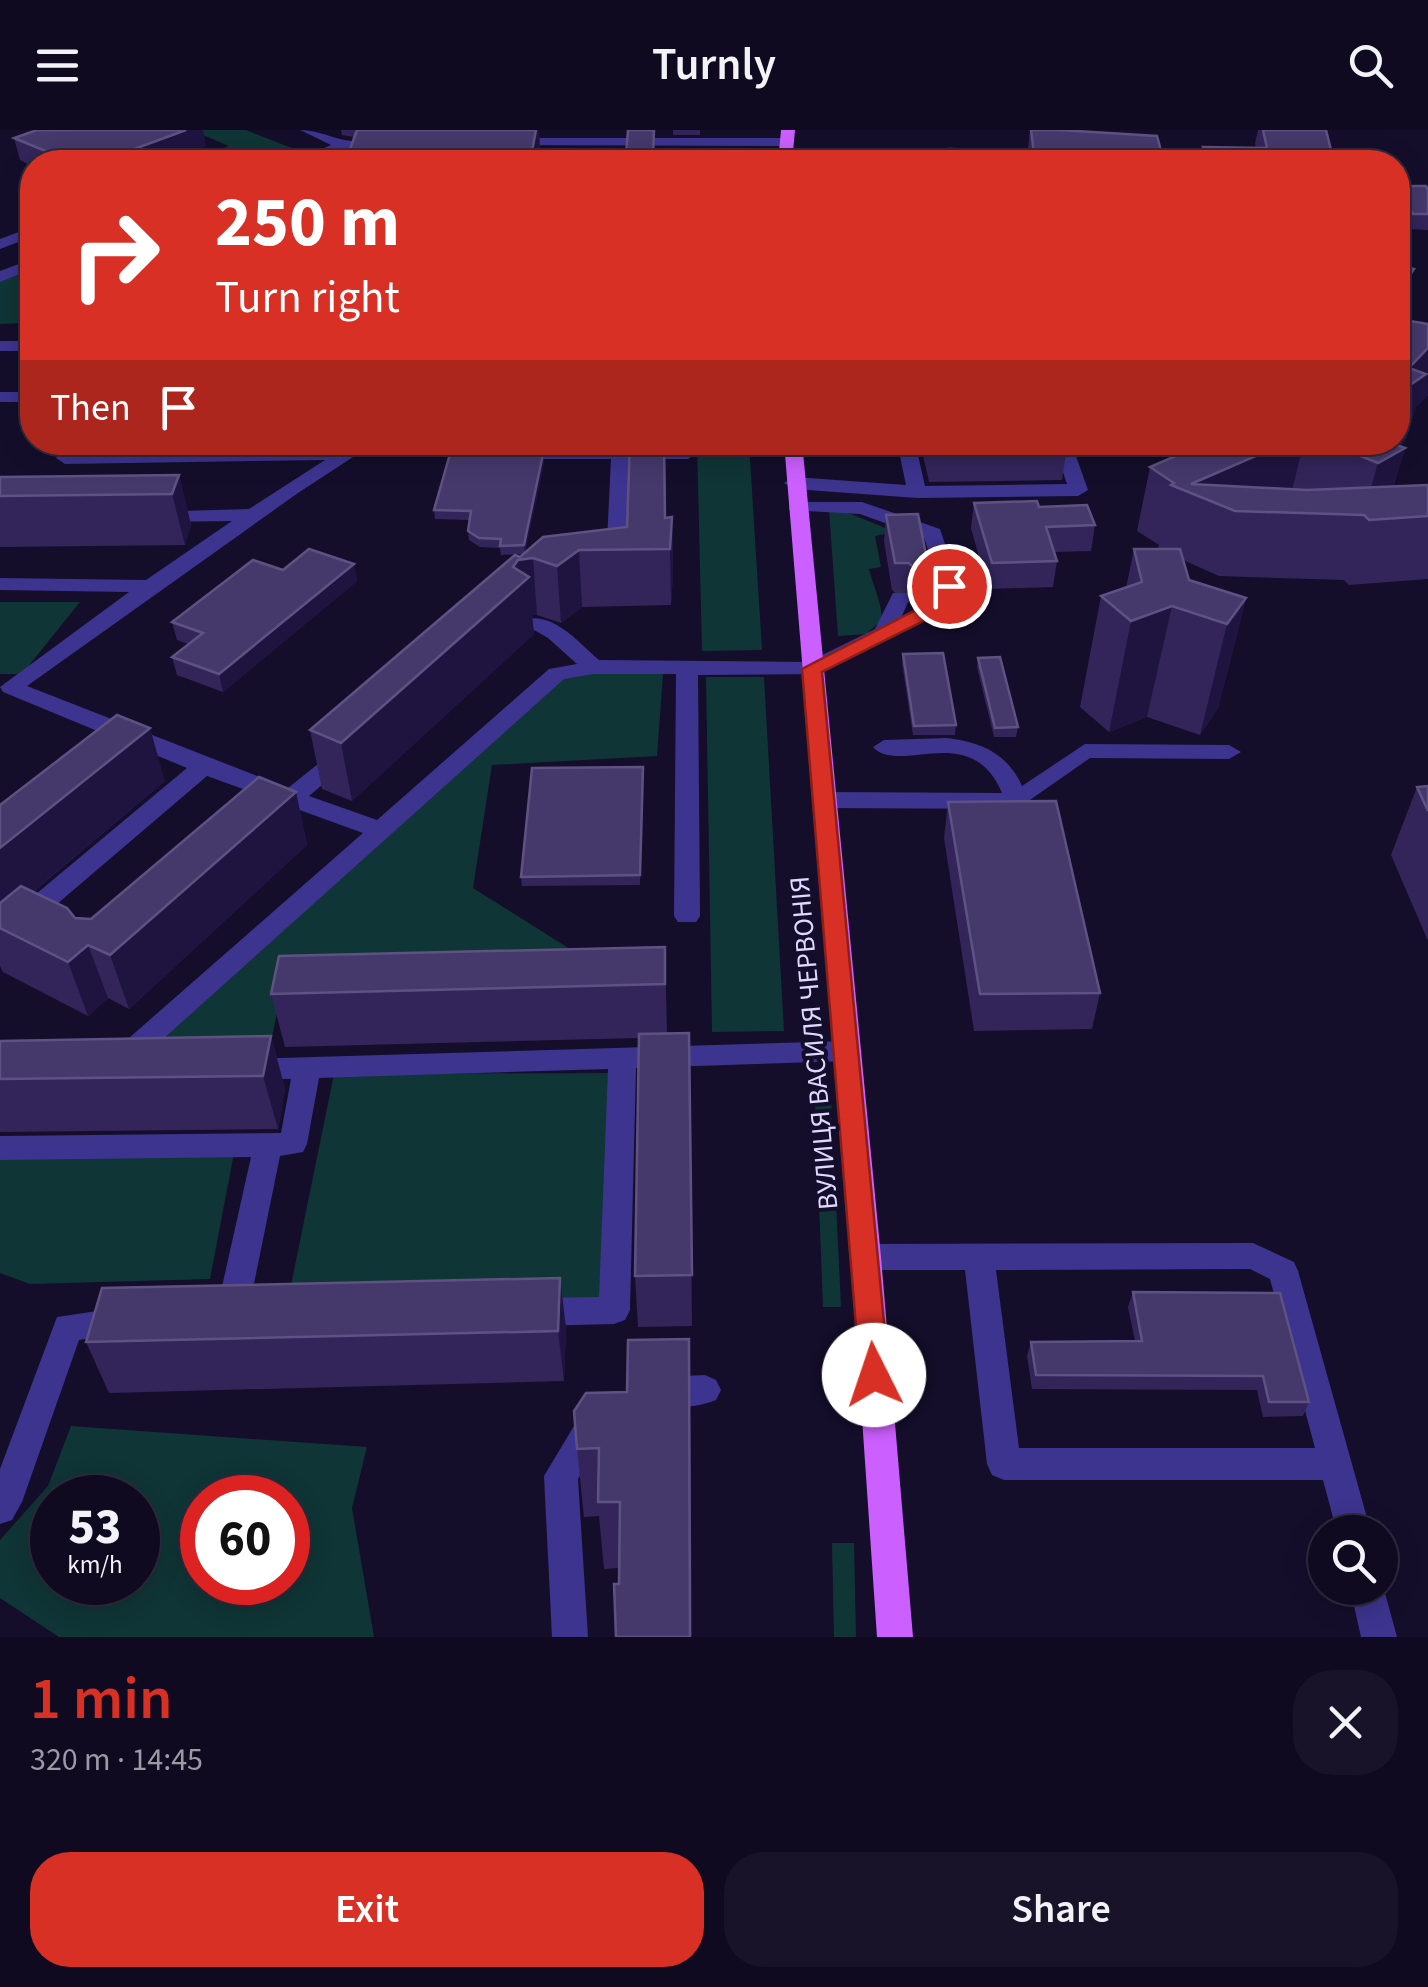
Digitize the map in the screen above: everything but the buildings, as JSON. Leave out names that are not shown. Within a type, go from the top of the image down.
[{"type":"main road","name":"ВУЛИЦЯ ВАСИЛЯ ЧЕРВОНІЯ","points":[[793,455],[866,1256],[895,1637]]},
{"type":"street","points":[[307,130],[326,134],[344,145]]},
{"type":"street","points":[[486,142],[624,136],[787,136]]},
{"type":"street","points":[[336,150],[344,145],[396,144]]},
{"type":"street","points":[[66,458],[278,455]]},
{"type":"street","points":[[346,455],[253,515],[11,687],[204,766],[382,831]]},
{"type":"street","points":[[603,573],[615,573],[621,455]]},
{"type":"street","points":[[909,455],[917,492]]},
{"type":"street","points":[[795,495],[838,485],[917,492],[1078,490],[1066,455]]},
{"type":"street","points":[[838,485],[862,508]]},
{"type":"street","points":[[142,1074],[104,1075],[557,674],[594,667],[812,669],[944,603],[933,533],[862,508],[795,495]]},
{"type":"street","points":[[134,516],[253,515]]},
{"type":"street","points":[[0,584],[151,586]]},
{"type":"street","points":[[884,632],[900,597]]},
{"type":"street","points":[[533,622],[556,633],[594,667]]},
{"type":"street","points":[[687,669],[687,916]]},
{"type":"street","points":[[261,822],[362,739]]},
{"type":"street","points":[[884,747],[968,746],[996,760],[1011,782],[1017,802]]},
{"type":"street","points":[[824,800],[1017,802],[1085,751],[1229,752]]},
{"type":"street","points":[[0,938],[204,766]]},
{"type":"street","points":[[218,1071],[848,1051]]},
{"type":"street","points":[[502,1313],[614,1310],[622,1058]]},
{"type":"street","points":[[0,1148],[292,1144],[307,1068]]},
{"type":"street","points":[[198,1319],[246,1318],[268,1145]]},
{"type":"street","points":[[866,1256],[1252,1256],[1283,1271],[1350,1515]]},
{"type":"street","points":[[980,1257],[1004,1464],[1336,1464]]},
{"type":"street","points":[[0,1508],[6,1502],[68,1327],[152,1320]]},
{"type":"street","points":[[570,1637],[561,1476],[623,1393],[704,1390]]},
{"type":"street","points":[[1372,1605],[1379,1637]]},
{"type":"green space","points":[[191,130],[246,130],[297,150],[218,150],[229,146]]},
{"type":"green space","points":[[20,272],[20,323],[0,324],[0,280]]},
{"type":"green space","points":[[697,455],[750,455],[762,650],[702,651]]},
{"type":"green space","points":[[829,509],[839,509],[895,532],[875,536],[881,567],[869,569],[882,620],[866,634],[838,636]]},
{"type":"green space","points":[[0,602],[80,602],[22,674],[0,674]]},
{"type":"green space","points":[[563,674],[663,674],[657,756],[492,765],[473,888],[632,988],[281,992],[267,1063],[124,1066]]},
{"type":"green space","points":[[706,677],[764,677],[784,1031],[712,1032]]},
{"type":"green space","points":[[615,1073],[603,1299],[288,1300],[334,1074]]},
{"type":"green space","points":[[815,1097],[831,1097],[841,1307],[823,1307]]},
{"type":"green space","points":[[234,1153],[210,1279],[30,1284],[0,1273],[0,1158]]},
{"type":"green space","points":[[71,1426],[367,1447],[352,1508],[374,1637],[59,1637],[0,1598],[0,1540],[30,1506],[30,1605],[160,1605],[160,1475],[52,1475]]},
{"type":"green space","points":[[832,1543],[854,1543],[856,1637],[834,1637]]},
{"type":"tunnel","points":[[900,597],[906,590],[933,590]]},
{"type":"route","points":[[874,1375],[812,669],[944,603],[949,586]]}]
